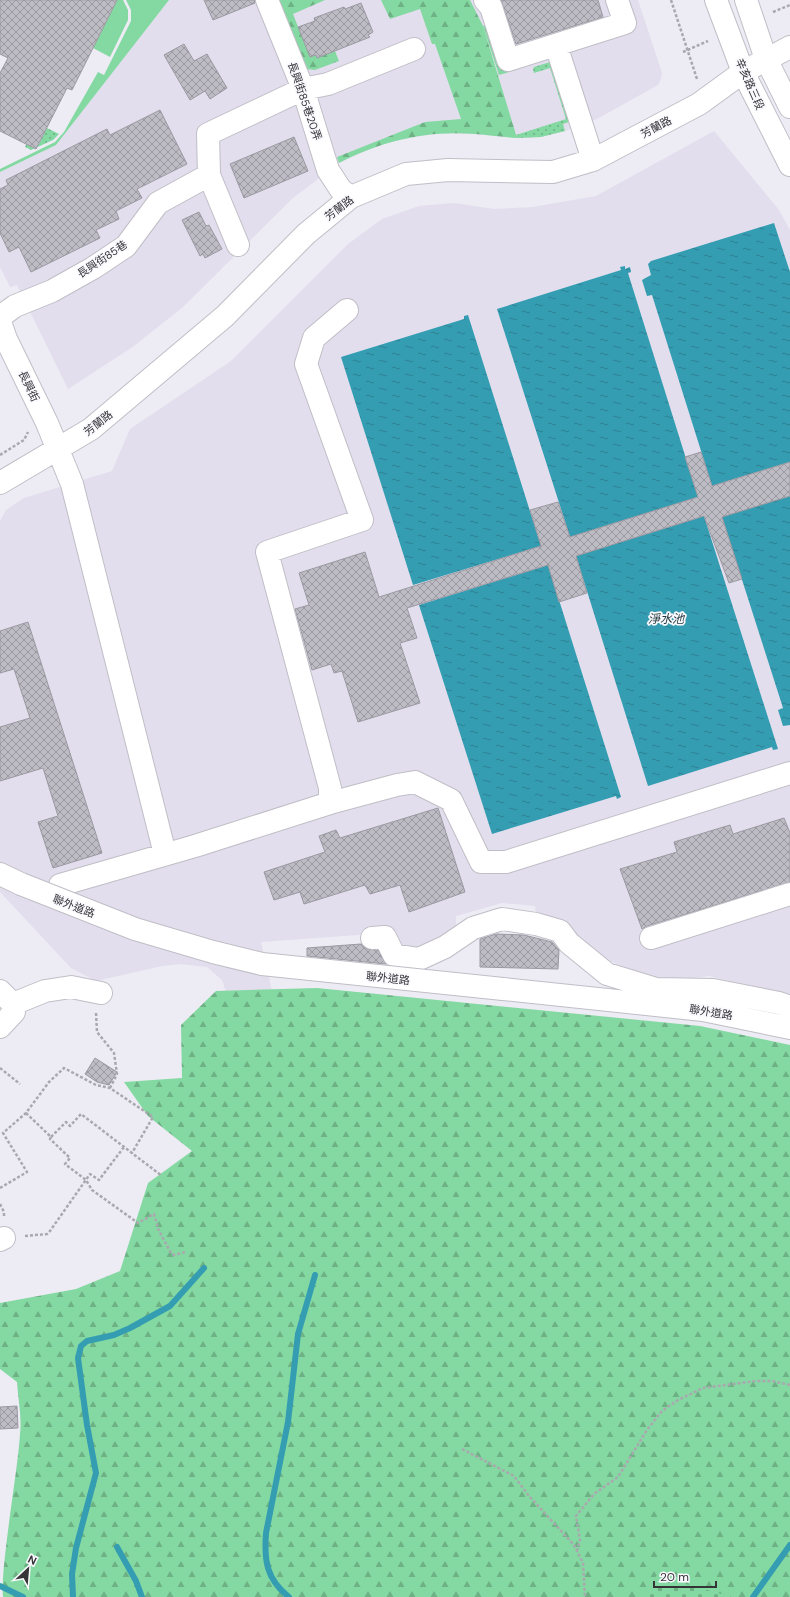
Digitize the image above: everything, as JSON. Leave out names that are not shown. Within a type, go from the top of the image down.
[{"type":"main road","name":"長興街85巷20弄","points":[[267,0],[304,89],[328,170],[341,190],[351,197]]},
{"type":"main road","points":[[485,0],[491,7],[508,60],[624,23],[617,0]]},
{"type":"main road","name":"辛亥路三段","points":[[716,0],[743,72],[790,165]]},
{"type":"main road","points":[[746,0],[766,59],[790,107]]},
{"type":"main road","points":[[556,45],[593,160]]},
{"type":"main road","name":"芳蘭路","points":[[2,476],[58,449],[91,429],[167,367],[225,316],[306,234],[351,197],[406,174],[448,170],[553,172],[593,160],[699,104],[743,72],[790,47]]},
{"type":"main road","points":[[238,245],[209,175],[208,134],[304,89],[328,84],[414,50]]},
{"type":"main road","name":"長興街85巷","points":[[0,317],[15,306],[52,291],[93,268],[126,246],[158,203],[209,175]]},
{"type":"main road","points":[[330,803],[330,788],[267,552],[362,520],[306,364],[314,338],[347,310]]},
{"type":"main road","name":"長興街","points":[[0,322],[58,449],[72,484],[165,854]]},
{"type":"main road","points":[[60,885],[195,846],[330,803],[397,785],[415,782],[451,800],[481,862],[506,862],[790,773]]},
{"type":"main road","name":"聯外道路","points":[[0,874],[21,884],[135,929],[213,952],[262,964],[494,990],[703,1010],[790,1028]]},
{"type":"main road","points":[[651,938],[790,894]]},
{"type":"main road","points":[[372,938],[385,937],[394,955],[419,959],[445,947],[473,928],[502,919],[536,924],[560,931],[570,943],[607,974],[656,989],[713,990],[779,1003],[790,1007]]},
{"type":"main road","points":[[419,959],[446,987]]},
{"type":"main road","points":[[404,983],[494,990]]},
{"type":"main road","points":[[0,1027],[14,1012],[7,998],[71,987],[101,993]]},
{"type":"path","points":[[671,0],[697,79]]},
{"type":"path","points":[[0,455],[24,440],[28,432]]},
{"type":"path","points":[[101,993],[95,1018],[97,1032],[114,1053],[117,1074],[110,1088]]},
{"type":"path","points":[[0,1188],[27,1172],[3,1132],[26,1113],[49,1082],[64,1068],[96,1085],[110,1088],[153,1118],[132,1153]]},
{"type":"path","points":[[1,1070],[20,1084]]},
{"type":"path","points":[[26,1113],[70,1158],[65,1164],[86,1180],[92,1190],[138,1223],[154,1214],[159,1231],[171,1253],[174,1255],[186,1252]]},
{"type":"path","points":[[51,1137],[66,1122],[70,1126],[82,1114],[162,1176]]},
{"type":"path","points":[[0,1204],[4,1212],[2,1239],[47,1234],[90,1174],[99,1180],[124,1147]]},
{"type":"path","points":[[577,1551],[580,1540],[576,1516],[594,1494],[618,1477],[647,1430],[662,1411],[678,1400],[703,1388],[756,1381],[772,1381],[790,1385]]},
{"type":"path","points":[[462,1449],[514,1476],[528,1496],[574,1545],[583,1563],[585,1597]]},
{"type":"shaded area","points":[[169,0],[638,0],[662,73],[658,85],[597,119],[565,131],[541,137],[519,138],[474,134],[438,133],[383,143],[339,163],[293,198],[183,307],[134,346],[68,389],[17,285],[10,287],[0,267],[0,172],[56,145]]},
{"type":"shaded area","points":[[714,131],[779,210],[790,230],[790,1001],[763,989],[709,976],[658,982],[592,953],[536,913],[535,906],[502,903],[456,916],[456,931],[428,944],[400,950],[385,933],[261,942],[272,991],[227,995],[222,980],[207,967],[180,964],[162,966],[96,981],[71,968],[0,892],[0,521],[6,510],[24,498],[112,471],[130,429],[231,361],[348,244],[382,219],[419,206],[454,203],[494,209],[533,207],[596,196]]},
{"type":"green space","points":[[117,0],[123,0],[128,10],[128,20],[110,57],[93,48]]},
{"type":"green space","points":[[126,0],[169,0],[56,145],[0,172],[0,169],[55,142],[64,132],[98,72],[104,75],[131,21],[131,10]]},
{"type":"green space","points":[[271,0],[325,0],[293,14],[310,57],[316,55],[317,58],[323,56],[326,50],[328,54],[335,51],[339,61],[315,70],[306,69]]},
{"type":"green space","points":[[381,0],[470,0],[483,26],[517,138],[457,133],[422,136],[388,143],[355,155],[339,163],[337,157],[425,122],[461,119],[435,44],[432,44],[420,9],[390,19]]},
{"type":"green space","points":[[488,24],[516,70],[499,75],[483,26]]},
{"type":"green space","points":[[550,62],[569,122],[563,124],[565,131],[541,137],[517,138],[516,135],[566,119],[550,68],[534,73],[534,67]]},
{"type":"green space","points":[[47,128],[59,134],[53,140],[31,150],[25,147],[29,139],[39,144]]},
{"type":"green space","points":[[317,988],[700,1026],[790,1045],[790,1597],[3,1597],[4,1565],[19,1450],[21,1421],[17,1382],[0,1369],[0,1303],[76,1289],[120,1271],[148,1183],[192,1151],[148,1116],[124,1082],[182,1078],[181,1025],[216,991]]},
{"type":"green space","points":[[657,1576],[732,1597],[648,1597]]},
{"type":"water","points":[[774,223],[790,272],[790,462],[724,482],[713,489],[652,295],[647,296],[642,280],[651,275],[648,264],[651,261]]},
{"type":"water","points":[[625,266],[625,269],[630,267],[631,272],[628,273],[698,497],[570,537],[497,309],[621,270],[620,267]]},
{"type":"water","points":[[468,315],[541,546],[413,585],[341,357],[464,319],[464,316]]},
{"type":"water","points":[[790,496],[790,725],[783,726],[778,710],[783,708],[721,514]]},
{"type":"water","name":"淨水池","points":[[704,516],[778,749],[773,750],[772,747],[648,786],[576,556]]},
{"type":"water","points":[[548,565],[621,797],[617,799],[616,796],[492,834],[419,605]]},
{"type":"building","points":[[0,0],[117,0],[72,90],[67,88],[36,149],[0,131],[0,73],[8,58],[0,54]]},
{"type":"building","points":[[204,0],[255,0],[255,3],[213,20]]},
{"type":"building","points":[[501,0],[598,0],[603,17],[516,44]]},
{"type":"building","points":[[361,3],[373,32],[368,35],[370,37],[317,58],[316,55],[310,57],[298,27],[315,21],[314,18],[344,7],[345,9]]},
{"type":"building","points":[[184,44],[194,61],[207,54],[227,88],[210,99],[205,91],[190,100],[164,55]]},
{"type":"building","points":[[160,110],[187,164],[137,189],[142,198],[116,211],[119,219],[96,230],[100,238],[31,272],[19,247],[9,252],[0,233],[0,189],[8,185],[6,180],[107,129],[110,135]]},
{"type":"building","points":[[294,137],[308,171],[244,198],[230,164]]},
{"type":"building","points":[[199,212],[206,226],[209,225],[222,249],[205,258],[203,254],[200,256],[182,220]]},
{"type":"building","points":[[701,452],[712,486],[790,462],[790,496],[722,517],[742,579],[729,583],[704,516],[576,556],[587,593],[559,602],[548,565],[407,608],[417,638],[400,643],[420,703],[358,722],[342,671],[334,673],[331,664],[312,670],[295,609],[309,605],[299,573],[365,552],[379,597],[541,546],[530,510],[558,502],[570,537],[698,497],[685,457]]},
{"type":"building","points":[[28,622],[102,853],[53,868],[38,822],[58,816],[43,768],[0,781],[0,727],[30,718],[14,669],[0,673],[0,631]]},
{"type":"building","points":[[438,808],[465,892],[409,912],[400,885],[370,894],[365,885],[304,904],[300,892],[274,900],[264,872],[325,852],[319,836],[336,830],[340,838]]},
{"type":"building","points":[[784,818],[790,833],[790,882],[647,926],[642,929],[620,869],[677,852],[674,842],[730,825],[733,834]]},
{"type":"building","points":[[496,934],[524,935],[552,942],[559,950],[558,969],[480,967],[480,939]]},
{"type":"building","points":[[361,944],[367,949],[378,950],[386,964],[307,956],[307,948]]},
{"type":"building","points":[[95,1058],[117,1072],[109,1085],[97,1082],[85,1074]]},
{"type":"building","points":[[17,1406],[18,1428],[0,1429],[0,1407]]},
{"type":"waterway","points":[[73,1597],[72,1574],[76,1548],[96,1473],[87,1425],[78,1358],[81,1346],[87,1341],[114,1335],[130,1328],[170,1306],[204,1268]]},
{"type":"waterway","points":[[289,1597],[275,1583],[268,1568],[266,1560],[266,1533],[288,1422],[298,1334],[315,1275]]},
{"type":"waterway","points":[[753,1597],[790,1545]]},
{"type":"waterway","points":[[117,1547],[136,1581],[142,1597]]},
{"type":"waterway","points":[[0,1586],[23,1597]]}]
